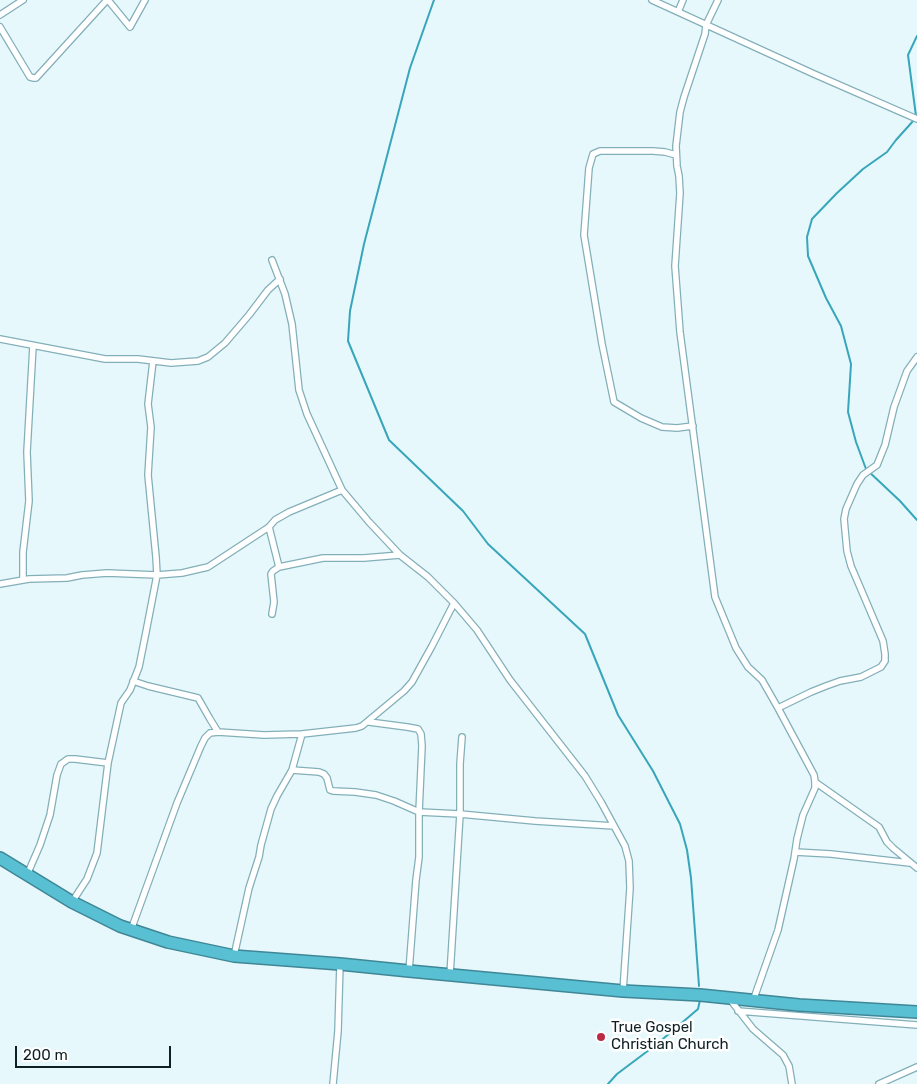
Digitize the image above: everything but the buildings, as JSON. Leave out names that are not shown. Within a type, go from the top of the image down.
[{"type":"highway","points":[[0,858],[72,902],[131,930],[168,942],[234,956],[340,964],[623,991],[917,1012]]},
{"type":"street","points":[[0,15],[23,0]]},
{"type":"street","points":[[0,27],[30,77],[36,78],[108,0],[130,27],[145,0]]},
{"type":"street","points":[[652,0],[917,119]]},
{"type":"street","points":[[678,12],[683,0]]},
{"type":"street","points":[[718,0],[706,25],[705,34],[680,112],[676,146],[680,193],[674,266],[680,332],[715,597],[736,648],[748,667],[762,680],[814,775],[815,782],[815,788],[801,822],[778,930],[753,1001]]},
{"type":"street","points":[[676,155],[653,151],[600,151],[593,154],[584,235],[602,344],[614,402],[647,421],[662,427],[693,426]]},
{"type":"street","points":[[272,260],[285,294],[292,324],[299,390],[307,414],[342,490],[400,555],[454,602],[477,630],[510,680],[585,776],[625,846],[630,861],[630,888],[623,991]]},
{"type":"street","points":[[0,339],[105,359],[138,359],[188,363],[198,361],[208,357],[225,342],[250,315],[268,290],[280,279]]},
{"type":"street","points":[[23,580],[23,552],[29,501],[27,452],[33,346]]},
{"type":"street","points":[[778,708],[826,686],[861,677],[881,667],[885,661],[883,640],[851,566],[847,551],[844,519],[846,509],[857,484],[863,476],[877,465],[885,445],[894,407],[907,371],[917,357]]},
{"type":"street","points":[[72,902],[87,879],[97,853],[108,763],[121,703],[130,690],[138,667],[157,575],[148,475],[151,427],[148,404],[153,361]]},
{"type":"street","points":[[0,584],[82,575],[182,573],[208,567],[269,527],[274,520],[288,512],[342,490]]},
{"type":"street","points":[[269,527],[279,567]]},
{"type":"street","points":[[272,614],[274,602],[271,574],[273,570],[279,567],[324,558],[364,558],[400,555]]},
{"type":"street","points":[[131,930],[177,804],[205,738],[210,733],[218,732],[264,735],[302,734],[362,726],[412,682],[454,602]]},
{"type":"street","points":[[133,680],[148,686],[198,698],[218,732]]},
{"type":"street","points":[[368,722],[418,729],[421,734],[418,812],[419,857],[409,971]]},
{"type":"street","points":[[234,956],[249,888],[271,809],[292,770],[302,734]]},
{"type":"street","points":[[450,975],[460,814],[462,737]]},
{"type":"street","points":[[27,875],[50,815],[56,775],[60,764],[68,759],[108,763]]},
{"type":"street","points":[[292,770],[324,774],[330,790],[333,792],[355,792],[376,795],[418,812],[460,814],[535,822],[614,826]]},
{"type":"street","points":[[815,782],[879,827],[887,842],[917,868]]},
{"type":"street","points":[[795,852],[911,863]]},
{"type":"street","points":[[333,1084],[338,1031],[340,964]]},
{"type":"street","points":[[729,998],[753,1029],[783,1055],[789,1066],[792,1084]]},
{"type":"street","points":[[738,1011],[917,1025]]},
{"type":"street","points":[[879,1084],[917,1067]]},
{"type":"waterway","points":[[434,0],[410,68],[364,244],[350,311],[348,341],[389,440],[463,511],[488,544],[585,634],[618,715],[653,771],[680,824],[687,850],[691,878],[699,986]]},
{"type":"waterway","points":[[916,116],[908,55],[917,36]]},
{"type":"waterway","points":[[914,120],[887,152],[863,169],[812,219],[807,237],[808,256],[826,298],[841,326],[851,364],[848,412],[866,469],[917,520]]},
{"type":"waterway","points":[[608,1084],[617,1074],[657,1044],[698,1009],[700,1000]]},
{"type":"place","name":"True Gospel Christian Church","points":[[601,1037]]}]
